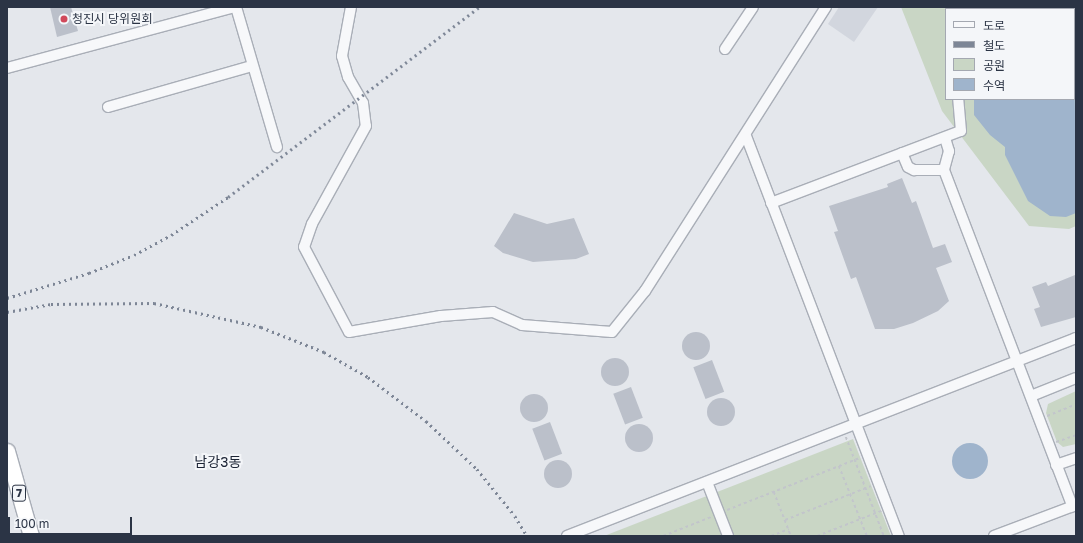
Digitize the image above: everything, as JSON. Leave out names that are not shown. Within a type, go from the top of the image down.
[{"type":"highway","name":"7","points":[[7,451],[31,536]]},
{"type":"street","points":[[7,68],[235,7],[277,147]]},
{"type":"street","points":[[351,7],[342,56],[348,77],[363,104],[366,126],[312,224],[304,247],[349,332],[441,316],[492,312],[522,325],[612,332],[645,290],[746,136],[826,7]]},
{"type":"street","points":[[725,49],[752,7]]},
{"type":"street","points":[[108,107],[252,66]]},
{"type":"street","points":[[771,203],[961,131],[958,100]]},
{"type":"street","points":[[746,136],[899,536]]},
{"type":"street","points":[[944,138],[949,151],[944,170],[1018,360],[1056,465],[1074,506],[994,536]]},
{"type":"street","points":[[902,153],[908,167],[914,170],[944,170]]},
{"type":"street","points":[[567,536],[1076,338]]},
{"type":"street","points":[[1031,396],[1076,378]]},
{"type":"street","points":[[1056,465],[1076,458]]},
{"type":"street","points":[[707,482],[728,536]]},
{"type":"path","points":[[1039,419],[1076,404]]},
{"type":"path","points":[[843,429],[884,536]]},
{"type":"path","points":[[1049,445],[1076,434]]},
{"type":"path","points":[[664,536],[867,455]]},
{"type":"path","points":[[839,466],[867,536]]},
{"type":"path","points":[[785,520],[878,483]]},
{"type":"path","points":[[774,492],[791,536]]},
{"type":"path","points":[[817,536],[888,508]]},
{"type":"path","points":[[771,536],[789,529]]},
{"type":"shaded area","points":[[839,7],[878,7],[854,42],[828,24]]},
{"type":"green space","points":[[901,7],[1076,7],[1076,226],[1069,229],[1029,226],[942,111]]},
{"type":"green space","points":[[1076,391],[1076,444],[1063,447],[1057,442],[1046,413],[1048,404]]},
{"type":"green space","points":[[853,439],[891,536],[604,536]]},
{"type":"water","points":[[974,100],[1075,100],[1076,213],[1066,217],[1050,216],[1028,201],[1005,155],[1005,147],[990,135],[974,115]]},
{"type":"water","points":[[967,443],[973,443],[983,448],[988,461],[983,474],[973,479],[967,479],[957,474],[952,464],[952,458],[957,448]]},
{"type":"building","name":"청진시 당위원회","points":[[50,7],[71,7],[78,31],[57,37]]},
{"type":"building","points":[[902,178],[912,203],[916,201],[933,248],[945,244],[952,262],[936,268],[949,301],[938,311],[913,323],[894,329],[875,329],[856,277],[851,279],[834,232],[838,231],[829,206],[888,187],[887,184]]},
{"type":"building","points":[[514,213],[547,224],[574,218],[589,254],[576,259],[533,262],[503,253],[494,246]]},
{"type":"building","points":[[1076,269],[1076,317],[1041,327],[1034,309],[1040,307],[1032,287],[1046,282],[1048,286],[1075,275]]},
{"type":"building","points":[[696,332],[706,336],[710,346],[706,356],[696,360],[686,356],[682,346],[686,336]]},
{"type":"building","points":[[615,358],[625,362],[629,372],[625,382],[615,386],[605,382],[601,372],[605,362]]},
{"type":"building","points":[[712,360],[724,392],[706,399],[693,367]]},
{"type":"building","points":[[631,387],[643,418],[625,425],[613,394]]},
{"type":"building","points":[[534,394],[544,398],[548,408],[544,418],[534,422],[524,418],[520,408],[524,398]]},
{"type":"building","points":[[721,398],[731,402],[735,412],[731,422],[721,426],[711,422],[707,412],[711,402]]},
{"type":"building","points":[[550,422],[562,454],[544,461],[532,429]]},
{"type":"building","points":[[639,424],[649,428],[653,438],[649,448],[639,452],[629,448],[625,438],[629,428]]},
{"type":"building","points":[[558,460],[568,464],[572,474],[568,484],[558,488],[548,484],[544,474],[548,464]]},
{"type":"railway","points":[[7,298],[89,273],[134,255],[171,235],[228,197],[479,7]]},
{"type":"railway","points":[[7,312],[51,304],[154,303],[261,327],[324,352],[368,377],[426,421],[477,469],[515,516],[527,536]]},
{"type":"place","name":"청진시 당위원회","points":[[64,19]]},
{"type":"district","name":"남강3동","points":[[218,462]]}]
